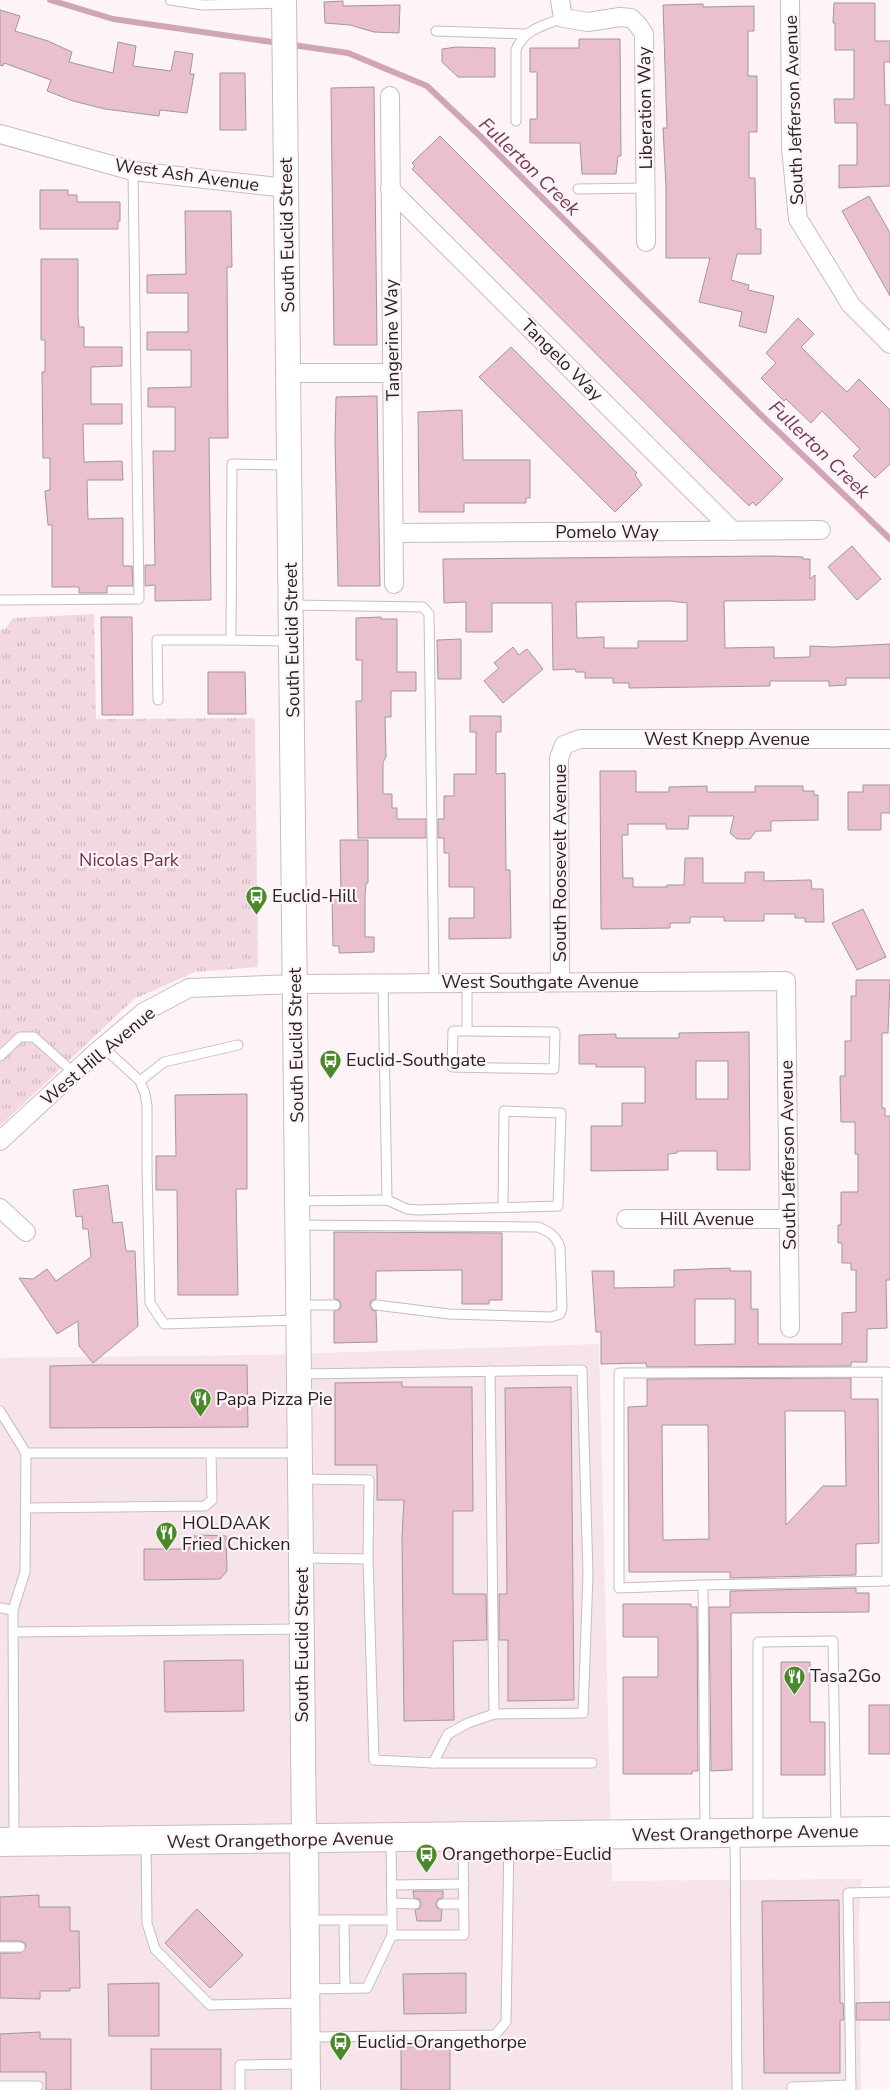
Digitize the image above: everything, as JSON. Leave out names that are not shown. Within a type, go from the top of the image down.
[{"type":"main road","name":"South Euclid Street","points":[[285,8],[306,2077]]},
{"type":"main road","name":"West Orangethorpe Avenue","points":[[7,1842],[890,1832]]},
{"type":"street","points":[[560,0],[563,18]]},
{"type":"street","name":"South Jefferson Avenue","points":[[790,0],[791,148],[798,220],[851,305],[890,344]]},
{"type":"street","name":"Liberation Way","points":[[563,18],[588,22],[620,17],[631,18],[644,34],[646,242]]},
{"type":"street","name":"Tangerine Way","points":[[390,96],[394,584]]},
{"type":"street","name":"West Ash Avenue","points":[[0,134],[133,171],[287,188]]},
{"type":"street","name":"Tangelo Way","points":[[390,189],[733,531]]},
{"type":"street","points":[[289,373],[392,373]]},
{"type":"street","name":"Pomelo Way","points":[[394,533],[821,530]]},
{"type":"street","name":"West Knepp Avenue","points":[[564,744],[580,740],[890,739]]},
{"type":"street","name":"South Roosevelt Avenue","points":[[560,982],[559,758],[564,744]]},
{"type":"street","name":"South Jefferson Avenue","points":[[786,981],[790,1328]]},
{"type":"street","name":"West Southgate Avenue","points":[[295,984],[786,981]]},
{"type":"street","name":"West Hill Avenue","points":[[0,1141],[74,1072],[144,1012],[189,988],[295,984]]},
{"type":"street","points":[[0,1208],[26,1232]]},
{"type":"street","name":"Hill Avenue","points":[[626,1219],[788,1219]]},
{"type":"lane","points":[[170,0],[203,5],[285,8]]},
{"type":"lane","points":[[436,31],[526,34],[563,18]]},
{"type":"lane","points":[[516,121],[516,50],[519,42],[526,34]]},
{"type":"lane","points":[[0,600],[139,599],[133,171]]},
{"type":"lane","points":[[578,189],[646,188]]},
{"type":"lane","points":[[231,640],[232,464],[290,465]]},
{"type":"lane","points":[[291,605],[423,607],[429,614],[434,983]]},
{"type":"lane","points":[[158,700],[157,640],[292,641]]},
{"type":"lane","points":[[467,983],[467,1031]]},
{"type":"lane","points":[[382,984],[387,1200]]},
{"type":"lane","points":[[453,1031],[467,1031],[555,1032],[554,1069],[452,1067],[453,1031]]},
{"type":"lane","points":[[0,1056],[20,1037],[34,1036],[74,1072]]},
{"type":"lane","points":[[140,1081],[164,1062],[238,1045]]},
{"type":"lane","points":[[103,1047],[140,1081],[145,1094],[147,1106],[146,1168],[150,1303],[164,1324],[298,1312],[334,1305]]},
{"type":"lane","points":[[297,1200],[387,1200],[407,1209],[418,1210],[558,1206],[561,1113],[504,1111],[503,1207]]},
{"type":"lane","points":[[298,1225],[538,1228],[550,1232],[556,1238],[560,1247],[562,1308],[560,1314],[551,1317],[449,1314],[376,1305]]},
{"type":"lane","points":[[299,1374],[582,1370],[588,1574],[583,1713],[494,1714],[468,1722],[448,1734],[433,1763]]},
{"type":"lane","points":[[490,1371],[494,1714]]},
{"type":"lane","points":[[887,1372],[887,1581],[703,1585],[619,1588],[619,1373],[887,1372]]},
{"type":"lane","points":[[0,1411],[26,1454],[26,1572],[13,1610],[7,1842]]},
{"type":"lane","points":[[26,1454],[300,1454]]},
{"type":"lane","points":[[26,1508],[205,1506],[212,1500],[211,1454]]},
{"type":"lane","points":[[300,1479],[369,1480],[368,1559],[374,1760],[433,1763],[592,1763]]},
{"type":"lane","points":[[302,1558],[368,1559]]},
{"type":"lane","points":[[703,1585],[704,1834]]},
{"type":"lane","points":[[0,1608],[13,1610]]},
{"type":"lane","points":[[13,1632],[301,1629]]},
{"type":"lane","points":[[737,2090],[747,1833],[758,1642],[833,1641],[836,1832]]},
{"type":"lane","points":[[392,1935],[464,1935],[464,1837]]},
{"type":"lane","points":[[306,2037],[496,2035],[506,2022],[507,2015],[509,1837]]},
{"type":"lane","points":[[146,1841],[147,1923],[155,1949],[210,2005],[305,1996],[345,1988],[367,1988],[392,1935],[391,1838]]},
{"type":"lane","points":[[392,1885],[464,1884]]},
{"type":"lane","points":[[792,2090],[792,2087],[851,2088],[848,1893],[890,1892]]},
{"type":"lane","points":[[392,1903],[415,1904]]},
{"type":"lane","points":[[442,1904],[464,1904]]},
{"type":"lane","points":[[304,1920],[392,1920]]},
{"type":"lane","points":[[344,1920],[345,1988]]},
{"type":"lane","points":[[0,1947],[20,1947]]},
{"type":"lane","points":[[240,2090],[240,2065],[306,2077]]},
{"type":"lane","points":[[0,2086],[38,2086]]},
{"type":"shaded area","points":[[599,1344],[612,1881],[862,1879],[859,1914],[861,2090],[0,2090],[0,1358],[264,1355]]},
{"type":"green space","name":"Nicolas Park","points":[[94,614],[96,719],[255,718],[258,967],[195,972],[134,999],[0,1126],[0,630],[6,628],[13,618]]},
{"type":"building","points":[[343,1],[343,6],[400,5],[399,33],[374,32],[350,25],[325,23],[324,2]]},
{"type":"building","points":[[834,3],[875,3],[875,41],[890,41],[890,62],[884,62],[885,105],[890,105],[890,186],[839,188],[839,165],[857,165],[857,123],[835,123],[834,99],[854,99],[854,50],[835,50]]},
{"type":"building","points":[[703,4],[703,7],[754,6],[754,31],[748,31],[748,76],[757,76],[757,132],[749,132],[749,178],[755,178],[756,229],[761,229],[761,254],[737,254],[731,280],[749,285],[748,290],[774,296],[766,333],[739,326],[742,312],[699,302],[710,258],[666,258],[666,187],[663,128],[667,128],[663,5]]},
{"type":"building","points":[[0,10],[20,16],[15,31],[48,41],[72,52],[69,62],[113,73],[118,42],[136,46],[133,66],[171,71],[175,51],[193,54],[190,74],[194,74],[187,113],[160,110],[159,116],[105,109],[73,101],[47,91],[51,80],[4,63],[3,66],[0,65]]},
{"type":"building","points":[[579,39],[620,39],[621,156],[618,156],[616,174],[582,174],[580,143],[530,143],[530,119],[537,119],[537,72],[530,72],[530,48],[579,48]]},
{"type":"building","points":[[456,47],[495,48],[495,77],[458,77],[442,62],[442,49]]},
{"type":"building","points":[[220,73],[245,73],[246,130],[220,130]]},
{"type":"building","points":[[374,87],[377,345],[334,345],[331,88]]},
{"type":"building","points":[[440,136],[783,479],[756,506],[753,502],[749,506],[708,466],[412,169],[415,166],[412,163]]},
{"type":"building","points":[[40,190],[68,190],[68,195],[77,195],[77,202],[120,202],[118,229],[40,229]]},
{"type":"building","points":[[869,196],[890,233],[890,296],[842,211]]},
{"type":"building","points":[[185,211],[231,211],[232,267],[227,267],[228,438],[209,438],[211,600],[155,601],[155,585],[145,586],[145,565],[155,565],[153,451],[175,451],[175,407],[148,407],[148,388],[191,387],[191,350],[147,350],[147,332],[188,332],[188,293],[147,293],[147,275],[186,274]]},
{"type":"building","points":[[41,259],[78,259],[78,315],[79,327],[84,327],[84,347],[122,347],[122,366],[91,367],[91,404],[122,404],[122,424],[83,424],[84,462],[122,461],[123,480],[87,480],[88,519],[123,518],[123,566],[132,566],[133,586],[107,586],[107,593],[79,593],[79,587],[52,587],[52,525],[48,525],[45,491],[50,490],[50,458],[43,458],[42,372],[45,372],[45,340],[41,340]]},
{"type":"building","points":[[798,318],[814,334],[801,347],[847,392],[859,379],[890,410],[890,464],[875,478],[853,456],[860,449],[822,411],[811,423],[786,399],[784,401],[761,378],[776,363],[766,353]]},
{"type":"building","points":[[511,347],[637,473],[635,475],[642,485],[615,512],[479,377]]},
{"type":"building","points":[[377,396],[380,586],[338,586],[336,397]]},
{"type":"building","points":[[462,410],[463,460],[530,460],[530,498],[526,498],[526,503],[464,503],[464,512],[419,512],[418,412]]},
{"type":"building","points":[[852,546],[881,579],[857,600],[828,567]]},
{"type":"building","points":[[803,557],[803,559],[810,559],[810,579],[815,575],[815,600],[724,601],[725,648],[774,647],[774,658],[810,657],[810,646],[833,647],[890,644],[890,678],[846,678],[846,685],[829,686],[829,681],[770,681],[770,686],[629,688],[629,683],[613,683],[613,678],[585,678],[585,672],[576,672],[575,669],[553,670],[552,603],[492,603],[492,632],[466,632],[466,602],[444,603],[443,559]],"holes":[[[670,601],[687,603],[687,641],[638,641],[638,648],[604,648],[604,637],[577,638],[576,602]]]},
{"type":"building","points":[[101,617],[132,617],[133,715],[102,715]]},
{"type":"building","points":[[381,617],[381,619],[397,619],[397,672],[416,672],[416,691],[391,691],[391,717],[385,717],[386,757],[383,762],[383,794],[392,794],[392,808],[397,808],[397,819],[426,819],[426,838],[358,838],[356,701],[362,701],[362,660],[356,660],[356,618]]},
{"type":"building","points":[[461,639],[461,679],[438,679],[437,640]]},
{"type":"building","points":[[513,647],[519,655],[527,649],[543,669],[503,703],[484,681],[499,668],[494,663]]},
{"type":"building","points":[[208,672],[245,672],[246,714],[208,714]]},
{"type":"building","points":[[470,716],[501,716],[501,732],[496,732],[496,774],[505,773],[506,870],[510,870],[511,938],[449,939],[449,918],[474,918],[474,887],[449,887],[449,853],[444,853],[444,838],[438,838],[438,819],[444,819],[444,796],[454,796],[454,774],[476,774],[476,732],[470,732]]},
{"type":"building","points":[[600,771],[636,771],[636,792],[669,792],[669,787],[707,786],[707,792],[755,792],[755,786],[803,786],[803,791],[814,791],[814,795],[818,795],[818,820],[771,821],[771,831],[756,831],[750,839],[737,839],[730,833],[734,816],[689,816],[688,829],[666,829],[666,824],[628,824],[628,835],[622,835],[623,878],[633,878],[633,887],[684,885],[685,858],[703,858],[703,883],[745,883],[745,872],[764,872],[764,881],[811,880],[812,889],[823,889],[824,922],[805,922],[805,918],[795,918],[795,914],[764,914],[764,921],[724,921],[724,917],[690,917],[690,923],[670,923],[670,928],[601,929]]},
{"type":"building","points":[[863,785],[890,785],[890,813],[881,813],[881,830],[848,830],[848,792],[863,792]]},
{"type":"building","points":[[340,840],[368,840],[365,937],[374,937],[374,952],[339,953],[339,946],[333,946],[332,897],[341,897]]},
{"type":"building","points":[[863,909],[886,957],[857,970],[832,923]]},
{"type":"building","points":[[856,980],[890,980],[888,1033],[882,1033],[882,1108],[885,1108],[885,1116],[890,1116],[890,1280],[886,1280],[887,1328],[867,1329],[867,1362],[851,1362],[851,1366],[647,1367],[646,1363],[601,1364],[601,1332],[596,1332],[592,1271],[614,1271],[614,1288],[674,1287],[674,1270],[730,1268],[730,1271],[751,1271],[751,1309],[758,1309],[758,1344],[842,1344],[842,1313],[856,1312],[856,1270],[851,1270],[851,1263],[842,1263],[842,1243],[838,1243],[838,1225],[841,1225],[841,1192],[858,1192],[858,1154],[855,1154],[855,1122],[841,1122],[840,1076],[845,1076],[845,1041],[851,1041],[851,996],[856,996]],"holes":[[[695,1299],[735,1299],[735,1344],[695,1345]]]},
{"type":"building","points":[[749,1032],[750,1170],[717,1170],[717,1151],[677,1151],[677,1153],[668,1154],[668,1170],[591,1171],[591,1126],[622,1126],[622,1103],[645,1103],[645,1067],[596,1067],[596,1064],[579,1064],[579,1035],[616,1034],[616,1038],[679,1038],[679,1033]],"holes":[[[696,1061],[728,1061],[728,1099],[696,1099]]]},
{"type":"building","points":[[247,1094],[247,1189],[236,1189],[238,1295],[178,1295],[177,1190],[156,1190],[156,1156],[176,1156],[175,1095]]},
{"type":"building","points":[[108,1185],[113,1223],[122,1222],[126,1251],[135,1251],[138,1326],[93,1363],[79,1346],[78,1321],[57,1334],[19,1278],[33,1279],[47,1269],[56,1281],[91,1257],[88,1229],[83,1229],[82,1216],[76,1217],[73,1190]]},
{"type":"building","points":[[334,1232],[502,1233],[502,1300],[489,1300],[489,1304],[462,1304],[462,1270],[376,1271],[376,1299],[371,1301],[370,1305],[372,1310],[376,1311],[377,1342],[334,1343],[334,1311],[340,1309],[341,1305],[339,1300],[334,1299]]},
{"type":"building","points":[[247,1365],[248,1427],[50,1428],[50,1366]]},
{"type":"building","points":[[851,1378],[851,1399],[878,1399],[879,1543],[856,1544],[856,1575],[730,1578],[730,1572],[629,1572],[628,1407],[647,1406],[647,1379]],"holes":[[[785,1411],[845,1411],[846,1486],[823,1486],[786,1525]],[[662,1425],[708,1425],[709,1539],[663,1540]]]},
{"type":"building","points":[[402,1382],[402,1387],[472,1387],[473,1511],[453,1511],[453,1594],[486,1594],[487,1640],[453,1641],[454,1720],[404,1721],[402,1537],[404,1500],[377,1500],[377,1465],[335,1465],[335,1383]]},
{"type":"building","points":[[571,1387],[574,1700],[508,1701],[508,1640],[499,1640],[499,1594],[507,1594],[505,1388]]},
{"type":"building","points":[[189,1536],[226,1536],[227,1571],[220,1579],[144,1580],[144,1549],[189,1549]]},
{"type":"building","points":[[856,1588],[856,1593],[869,1593],[869,1612],[731,1613],[732,1770],[711,1771],[709,1607],[730,1607],[730,1591]]},
{"type":"building","points":[[623,1604],[691,1604],[691,1607],[697,1607],[698,1771],[692,1771],[692,1774],[623,1774],[623,1677],[658,1677],[658,1637],[623,1637]]},
{"type":"building","points":[[243,1660],[244,1711],[165,1712],[164,1661]]},
{"type":"building","points":[[781,1662],[810,1662],[810,1722],[825,1722],[825,1775],[781,1775]]},
{"type":"building","points":[[869,1705],[890,1705],[890,1754],[869,1754]]},
{"type":"building","points":[[413,1891],[443,1891],[443,1898],[438,1899],[436,1904],[437,1908],[442,1910],[441,1921],[417,1921],[415,1910],[420,1908],[421,1904],[419,1899],[414,1898]]},
{"type":"building","points":[[39,1895],[39,1907],[70,1907],[70,1931],[79,1931],[80,1988],[70,1988],[70,1991],[40,1991],[40,1999],[0,1998],[0,1953],[20,1953],[26,1947],[25,1943],[20,1941],[0,1941],[0,1897]]},
{"type":"building","points":[[839,1900],[840,2003],[843,2003],[844,2020],[840,2020],[840,2073],[764,2073],[762,1901]]},
{"type":"building","points":[[197,1909],[243,1955],[210,1988],[165,1943]]},
{"type":"building","points":[[466,1973],[466,2013],[404,2014],[403,1974]]},
{"type":"building","points":[[159,1983],[159,2036],[109,2036],[108,1984]]},
{"type":"building","points":[[890,2002],[890,2020],[856,2020],[856,2003]]},
{"type":"building","points":[[40,2032],[40,2039],[71,2039],[71,2090],[46,2090],[46,2072],[0,2072],[0,2034]]},
{"type":"building","points":[[450,2046],[450,2090],[401,2090],[401,2047]]},
{"type":"building","points":[[151,2049],[221,2049],[221,2090],[151,2090]]},
{"type":"waterway","name":"Fullerton Creek","points":[[50,0],[113,19],[348,53],[427,86],[480,136],[762,416],[890,539]]},
{"type":"place","name":"Euclid-Hill","points":[[256,915]]},
{"type":"place","name":"Euclid-Southgate","points":[[330,1079]]},
{"type":"place","name":"Papa Pizza Pie","points":[[200,1418]]},
{"type":"place","name":"HOLDAAK Fried Chicken","points":[[166,1552]]},
{"type":"place","name":"Tasa2Go","points":[[794,1695]]},
{"type":"place","name":"Orangethorpe-Euclid","points":[[426,1873]]},
{"type":"place","name":"Euclid-Orangethorpe","points":[[341,2061]]}]
